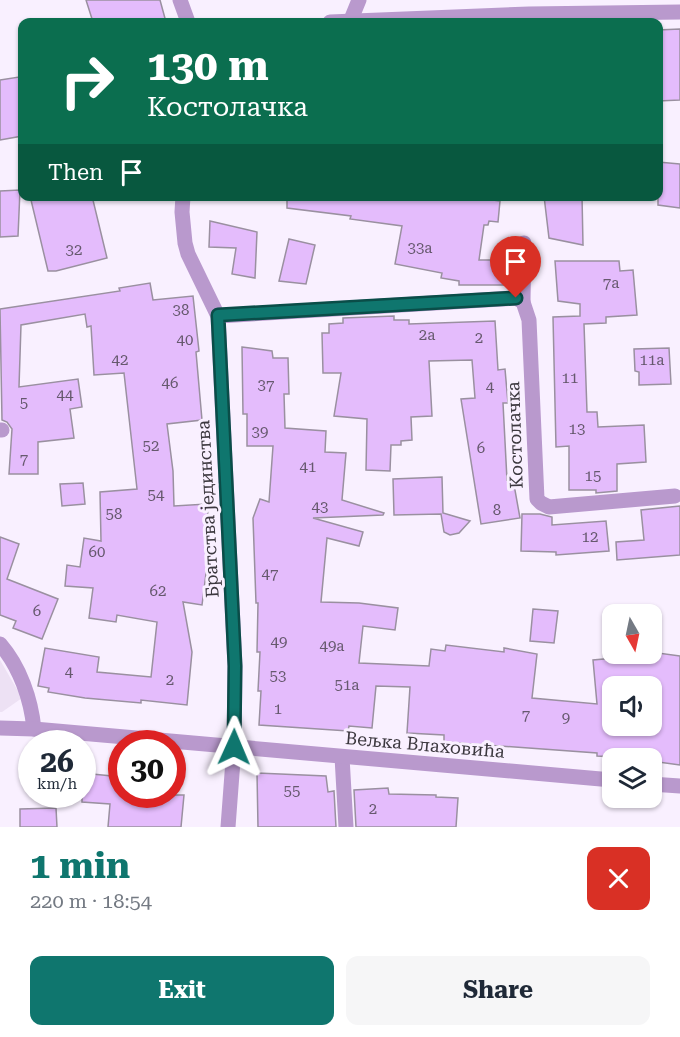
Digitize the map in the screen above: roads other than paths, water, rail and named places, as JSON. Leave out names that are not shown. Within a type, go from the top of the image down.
[{"type":"street","points":[[180,0],[187,18]]},
{"type":"street","points":[[352,18],[359,0]]},
{"type":"street","points":[[440,18],[680,12]]},
{"type":"street","name":"Братства јединства","points":[[183,201],[185,243],[188,254],[218,315],[235,666],[234,747],[228,827]]},
{"type":"street","name":"Костолачка","points":[[524,243],[523,302],[529,320],[537,499],[549,507],[675,496]]},
{"type":"street","points":[[218,315],[516,298],[523,302]]},
{"type":"street","points":[[0,644],[27,691],[34,729]]},
{"type":"street","name":"Вељка Влаховића","points":[[0,728],[34,729],[602,779]]},
{"type":"street","points":[[342,757],[346,827]]},
{"type":"street","points":[[662,785],[680,786]]}]
